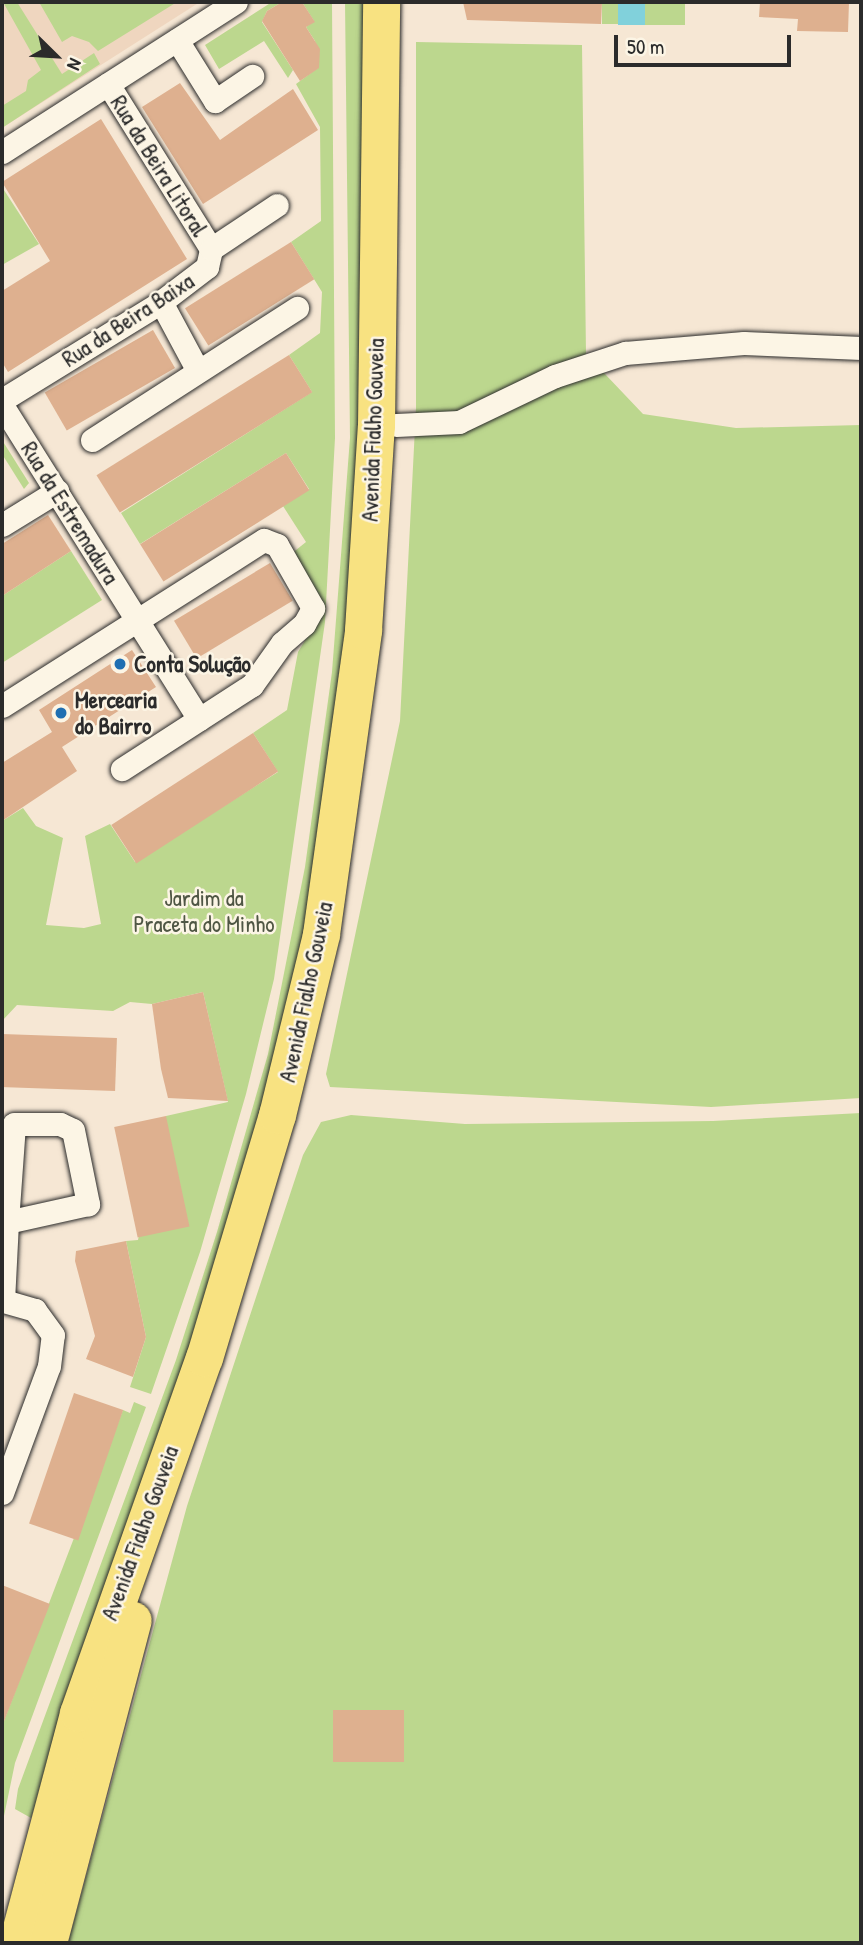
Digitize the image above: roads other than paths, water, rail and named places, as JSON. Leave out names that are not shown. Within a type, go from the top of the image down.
[{"type":"main road","name":"Avenida Fialho Gouveia","points":[[17,1943],[78,1713],[204,1358],[250,1205],[321,934],[365,603],[376,426],[381,2]]},
{"type":"main road","name":"Avenida Fialho Gouveia","points":[[48,1943],[132,1621],[276,1195],[318,1038],[368,749],[386,590],[396,425],[402,2]]},
{"type":"street","points":[[2,152],[236,2]]},
{"type":"street","points":[[177,40],[215,101],[252,76]]},
{"type":"street","name":"Rua da Beira Litoral","points":[[108,84],[211,249]]},
{"type":"street","name":"Rua da Beira Baixa","points":[[2,403],[161,302],[207,267],[211,249],[277,205]]},
{"type":"street","points":[[161,302],[198,371]]},
{"type":"street","points":[[92,440],[298,308]]},
{"type":"street","points":[[396,425],[459,422],[555,376],[625,353],[744,343],[861,348]]},
{"type":"street","name":"Rua da Estremadura","points":[[2,403],[199,719]]},
{"type":"street","points":[[2,525],[57,491]]},
{"type":"street","points":[[2,706],[264,540],[276,545],[313,608],[252,685],[122,769]]},
{"type":"street","points":[[2,1493],[49,1366],[53,1335],[35,1311],[2,1301],[13,1124],[60,1124],[74,1130],[88,1204],[7,1222]]},
{"type":"water","points":[[618,2],[645,2],[645,25],[618,25]]},
{"type":"place","name":"Conta Solução","points":[[120,664]]},
{"type":"place","name":"Mercearia do Bairro","points":[[61,713]]},
{"type":"park label","name":"Jardim da Praceta do Minho","points":[[204,911]]}]
